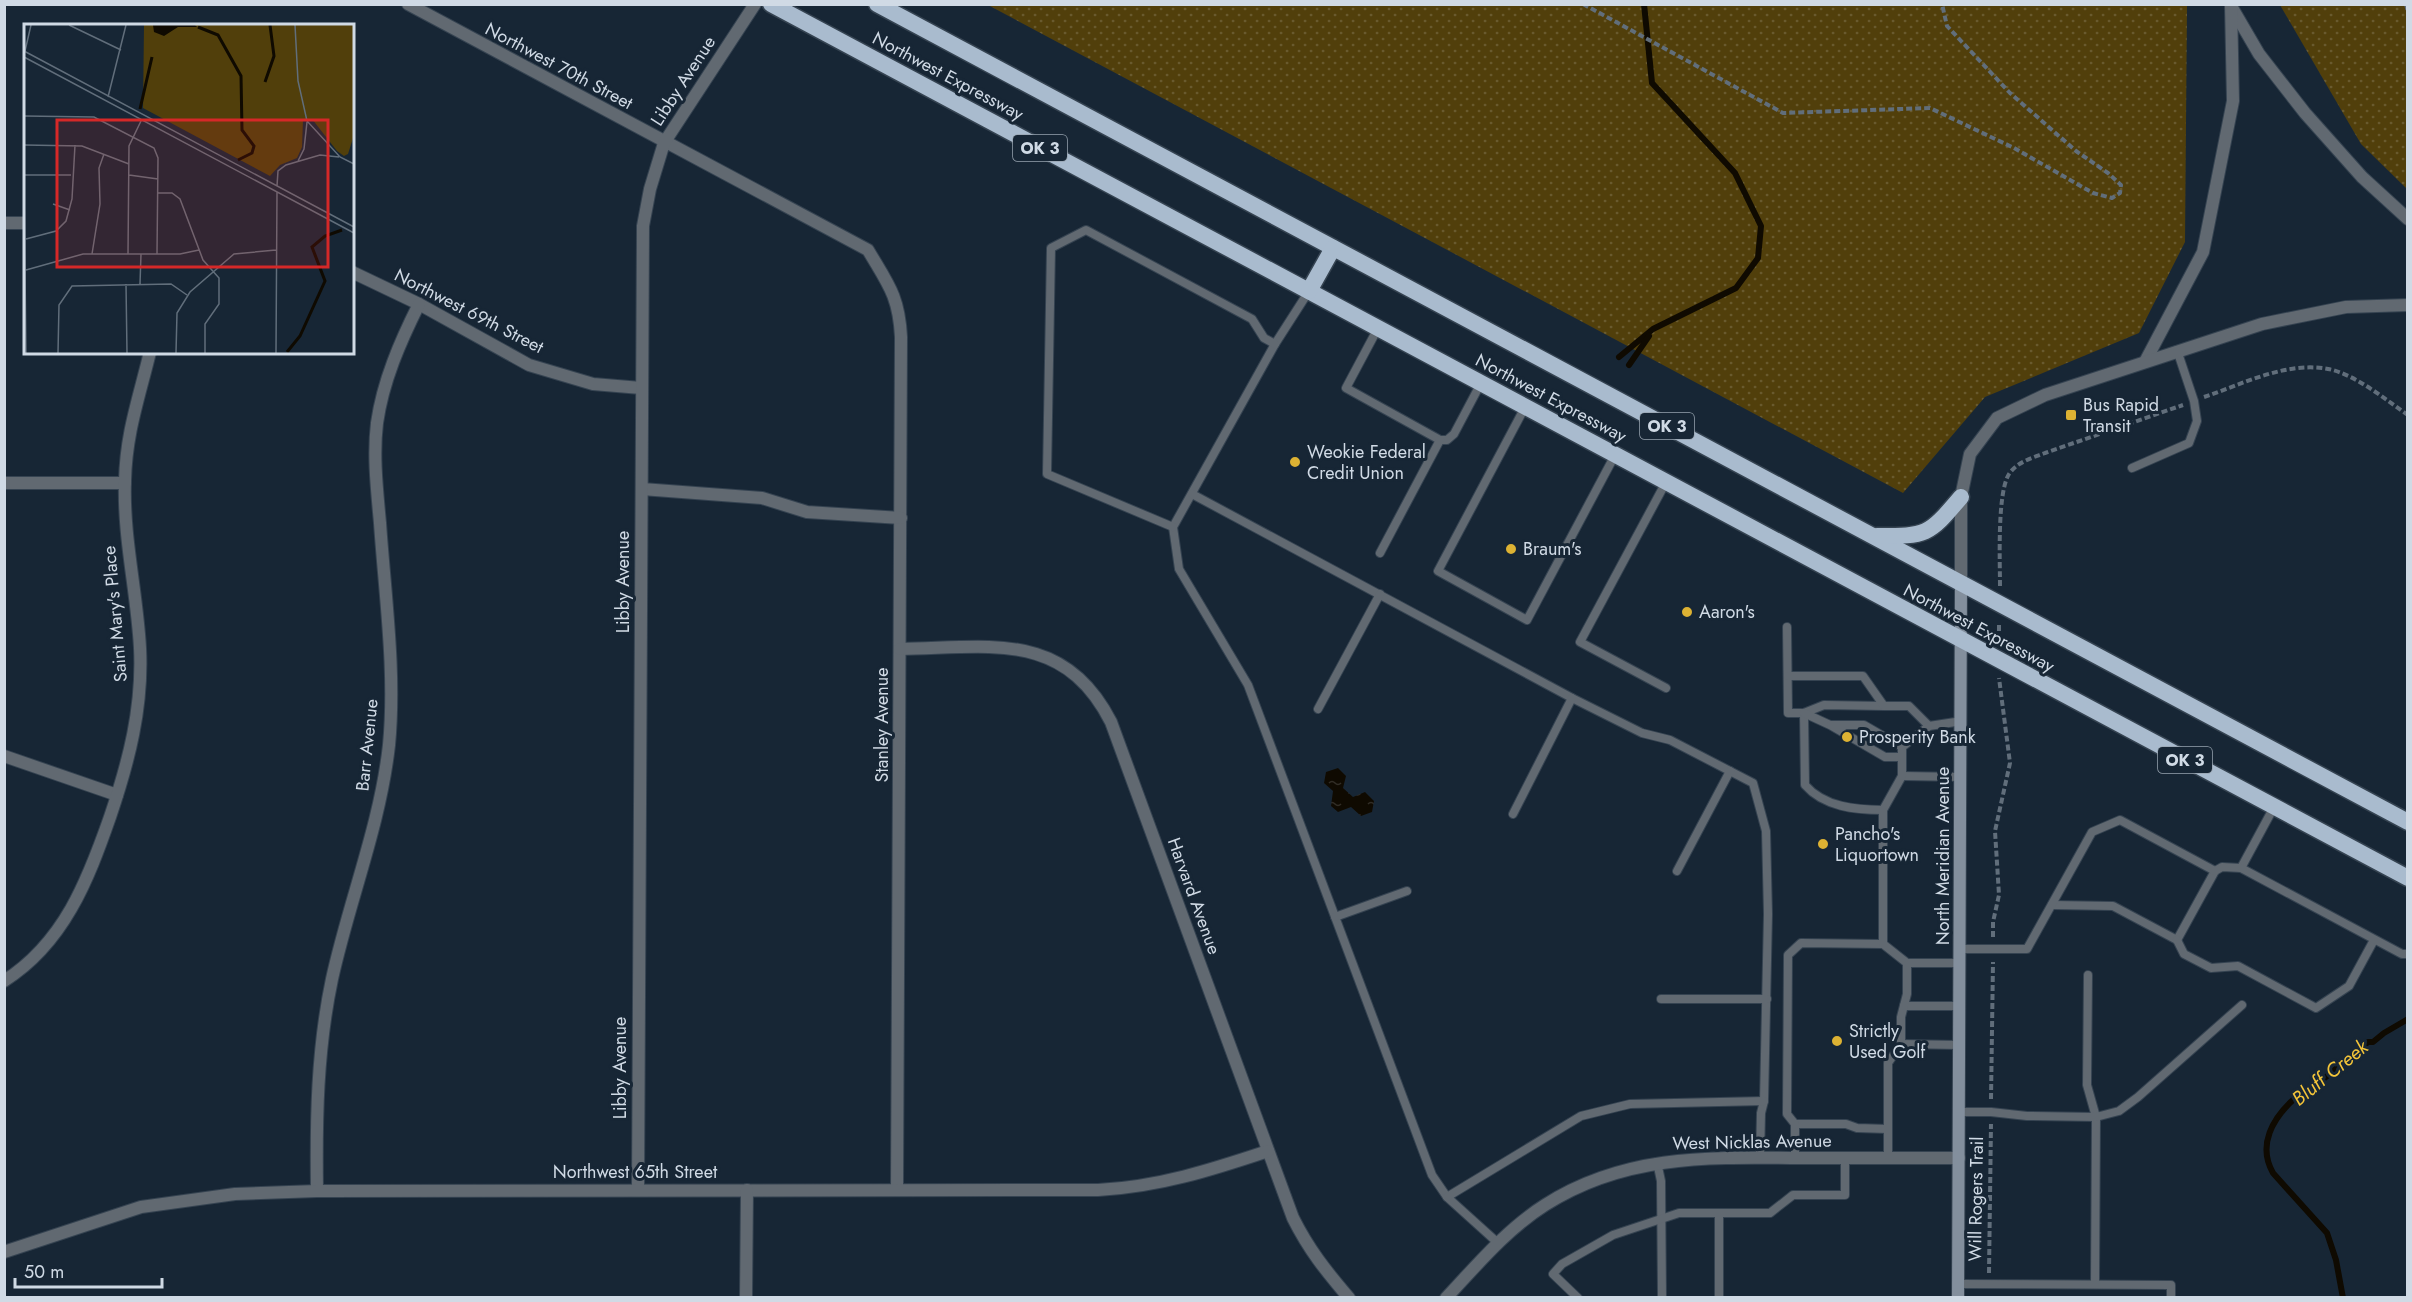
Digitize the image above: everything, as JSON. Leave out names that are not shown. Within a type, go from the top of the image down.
[{"type":"highway","name":"Northwest Expressway","points":[[771,4],[2408,878]]},
{"type":"highway","name":"Northwest Expressway","points":[[877,4],[2408,822]]},
{"type":"highway","points":[[1309,291],[1333,248]]},
{"type":"highway","points":[[1873,536],[1910,536],[1927,532],[1939,523],[1961,498]]},
{"type":"main road","name":"North Meridian Avenue","points":[[1958,1298],[1962,777],[1961,583]]},
{"type":"street","name":"Northwest 70th Street","points":[[408,4],[664,143],[868,250],[877,266]]},
{"type":"street","name":"Libby Avenue","points":[[638,1190],[643,226],[650,189],[664,143],[755,4]]},
{"type":"street","points":[[2231,5],[2259,54],[2305,113],[2362,177],[2408,219]]},
{"type":"street","points":[[2146,360],[2203,252],[2233,102],[2231,5]]},
{"type":"street","points":[[4,223],[24,223]]},
{"type":"street","name":"Stanley Avenue","points":[[877,266],[889,283],[899,315],[901,518],[897,1190]]},
{"type":"street","name":"Northwest 69th Street","points":[[354,273],[419,304],[530,364],[593,384],[641,388]]},
{"type":"street","name":"Barr Avenue","points":[[317,1191],[315,1116],[322,1036],[332,979],[371,837],[389,745],[389,649],[377,489],[375,450],[377,423],[392,364],[419,304]]},
{"type":"street","name":"North Meridian Avenue","points":[[1961,583],[1961,498],[1970,454],[1997,418],[2046,395],[2146,360],[2262,324],[2308,313],[2346,308],[2408,305]]},
{"type":"street","name":"Saint Mary's Place","points":[[4,981],[19,971],[45,947],[65,922],[82,892],[117,795],[133,741],[141,677],[140,646],[125,518],[124,483],[132,417],[149,354]]},
{"type":"street","points":[[4,483],[124,483]]},
{"type":"street","points":[[642,489],[762,498],[807,513],[901,518]]},
{"type":"street","name":"Harvard Avenue","points":[[900,649],[1025,650],[1052,658],[1066,666],[1100,699],[1111,722],[1268,1151],[1306,1244],[1349,1298]]},
{"type":"street","points":[[4,756],[117,795]]},
{"type":"street","name":"Northwest 65th Street","points":[[4,1252],[141,1207],[235,1194],[317,1191],[1128,1188],[1192,1176],[1268,1151]]},
{"type":"street","name":"West Nicklas Avenue","points":[[1446,1298],[1498,1243],[1530,1215],[1564,1194],[1613,1174],[1657,1162],[1699,1158],[1959,1158]]},
{"type":"street","points":[[746,1298],[747,1190]]},
{"type":"lane","points":[[1173,528],[1047,474],[1051,248],[1086,230],[1252,319],[1264,338],[1275,344]]},
{"type":"lane","points":[[1309,291],[1275,344],[1173,528],[1179,569],[1248,685],[1432,1175],[1447,1197],[1498,1243]]},
{"type":"lane","points":[[1378,328],[1346,388],[1440,440],[1447,440],[1454,434],[1481,383]]},
{"type":"lane","points":[[2132,468],[2189,443],[2197,421],[2194,401],[2177,350]]},
{"type":"lane","points":[[1526,407],[1438,572],[1527,620],[1615,455]]},
{"type":"lane","points":[[1380,553],[1440,440]]},
{"type":"lane","points":[[1666,482],[1580,642],[1666,688]]},
{"type":"lane","points":[[1192,494],[1572,698],[1642,734],[1670,740],[1753,783],[1766,831],[1768,914],[1764,1101],[1761,1113],[1760,1158]]},
{"type":"lane","points":[[1318,709],[1380,594]]},
{"type":"lane","points":[[1787,627],[1788,713],[1804,713],[1824,705],[1909,706],[1929,726]]},
{"type":"lane","points":[[1788,676],[1863,676],[1884,706]]},
{"type":"lane","points":[[1513,814],[1572,698]]},
{"type":"lane","points":[[1804,713],[1830,725],[1885,757],[1902,752],[1929,726],[1962,721]]},
{"type":"lane","points":[[1804,713],[1805,785],[1811,792],[1824,799],[1855,810],[1883,810]]},
{"type":"lane","points":[[1830,725],[1864,725],[1902,752]]},
{"type":"lane","points":[[1883,944],[1883,810],[1902,777],[1902,752]]},
{"type":"lane","points":[[1677,871],[1730,771]]},
{"type":"lane","points":[[1902,777],[1962,777]]},
{"type":"lane","points":[[2241,868],[2274,807]]},
{"type":"lane","points":[[1960,949],[2027,949],[2092,832],[2120,820],[2215,871]]},
{"type":"lane","points":[[2177,940],[2215,871],[2222,867],[2241,868],[2374,940],[2402,954],[2408,954]]},
{"type":"lane","points":[[1335,917],[1407,891]]},
{"type":"lane","points":[[2052,905],[2113,906],[2177,940],[2184,954],[2211,968],[2238,966],[2316,1008],[2349,986],[2374,940]]},
{"type":"lane","points":[[1795,1158],[1795,1124],[1787,1114],[1788,955],[1801,943],[1883,944],[1907,963],[1960,963]]},
{"type":"lane","points":[[1888,1158],[1888,1063],[1901,1044],[1901,1017],[1907,994],[1907,963]]},
{"type":"lane","points":[[2088,975],[2087,1085],[2096,1117],[2095,1284]]},
{"type":"lane","points":[[1661,999],[1767,999]]},
{"type":"lane","points":[[1960,1112],[2096,1117],[2119,1111],[2242,1005]]},
{"type":"lane","points":[[1904,1006],[1960,1006]]},
{"type":"lane","points":[[1901,1044],[1960,1045]]},
{"type":"lane","points":[[1447,1197],[1581,1116],[1630,1104],[1764,1101]]},
{"type":"lane","points":[[1795,1124],[1846,1124],[1857,1128],[1888,1128]]},
{"type":"lane","points":[[1578,1298],[1553,1274],[1562,1264],[1613,1235],[1679,1213],[1770,1213],[1793,1195],[1845,1195],[1845,1158]]},
{"type":"lane","points":[[1657,1162],[1661,1181],[1662,1298]]},
{"type":"lane","points":[[1719,1213],[1719,1298]]},
{"type":"lane","points":[[1958,1284],[2171,1285],[2171,1298]]},
{"type":"path","points":[[1583,4],[1783,113],[1930,108],[2014,148],[2093,193],[2112,198],[2120,193],[2121,185],[2108,173],[2076,151],[2010,93],[1947,26],[1942,4]]},
{"type":"path","points":[[2406,4],[2408,12]]},
{"type":"path","points":[[2000,564],[2002,505],[2009,475],[2022,462],[2275,373],[2295,369],[2328,369],[2372,390],[2408,415]]},
{"type":"path","points":[[1993,930],[1999,895],[1995,831],[2010,763],[2002,712]]},
{"type":"path","points":[[1991,1099],[1993,971]]},
{"type":"path","name":"Will Rogers Trail","points":[[1989,1271],[1991,1127]]},
{"type":"shaded area","points":[[988,5],[2187,5],[2185,242],[2139,333],[1985,397],[1903,493]]},
{"type":"shaded area","points":[[2280,5],[2407,5],[2407,189],[2361,144]]},
{"type":"water","points":[[1338,768],[1346,776],[1343,788],[1353,797],[1365,792],[1374,801],[1372,812],[1361,816],[1351,807],[1338,812],[1331,806],[1333,791],[1324,783],[1326,772]]},
{"type":"waterway","points":[[1619,357],[1653,329],[1736,288],[1758,258],[1761,226],[1735,173],[1652,83],[1644,4]]},
{"type":"waterway","points":[[1629,365],[1649,336]]},
{"type":"waterway","name":"Bluff Creek","points":[[2343,1298],[2336,1260],[2327,1233],[2273,1173],[2268,1163],[2267,1142],[2274,1123],[2294,1099],[2321,1081],[2368,1042],[2373,1042],[2408,1019]]},
{"type":"place","name":"Bus Rapid Transit","points":[[2071,415]]},
{"type":"place","name":"Weokie Federal Credit Union","points":[[1295,462]]},
{"type":"place","name":"Braum's","points":[[1511,549]]},
{"type":"place","name":"Aaron's","points":[[1687,612]]},
{"type":"place","name":"Prosperity Bank","points":[[1847,737]]},
{"type":"place","name":"Pancho's Liquortown","points":[[1823,844]]},
{"type":"place","name":"Strictly Used Golf","points":[[1837,1041]]}]
